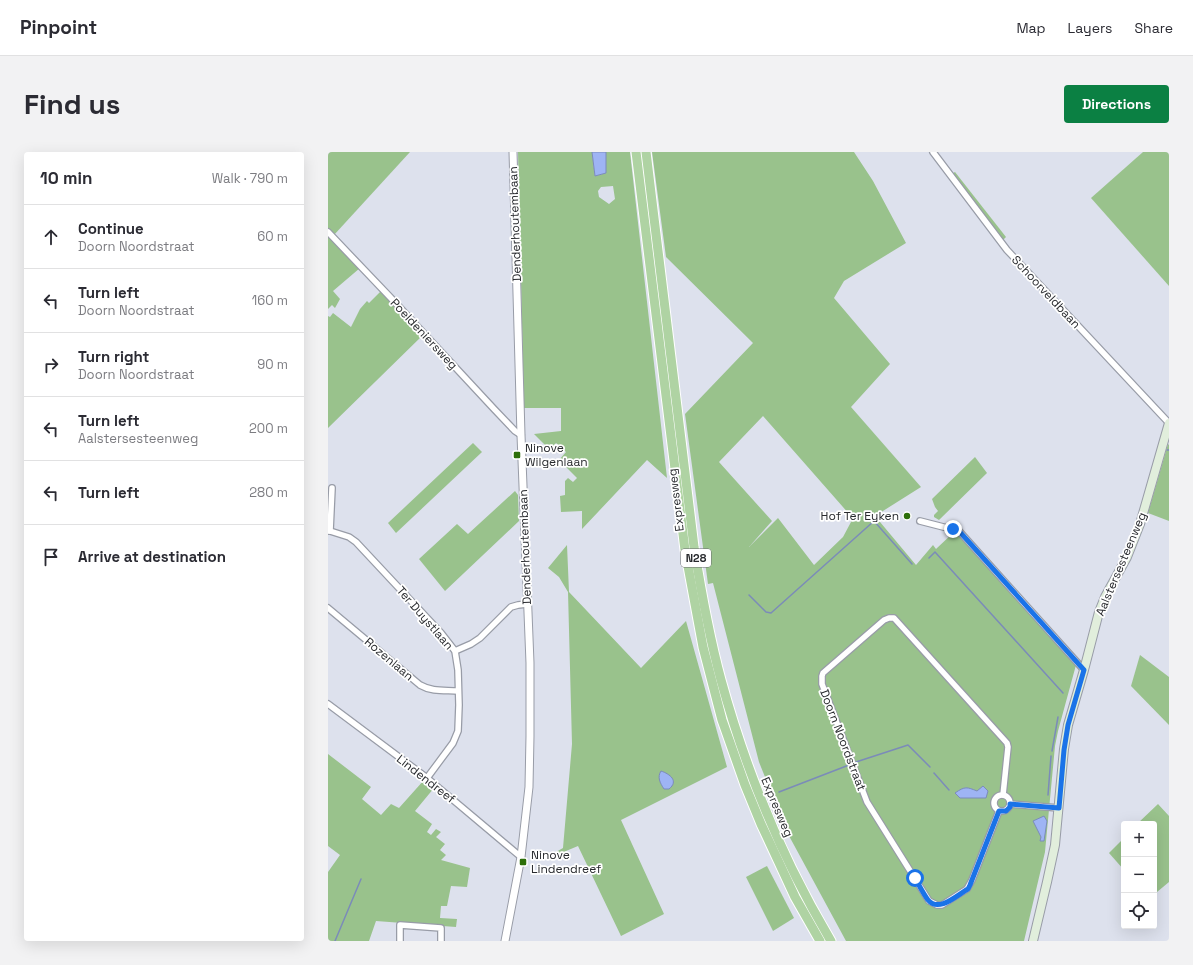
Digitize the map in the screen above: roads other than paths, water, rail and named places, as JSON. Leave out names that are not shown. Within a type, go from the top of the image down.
[{"type":"highway","name":"Expresweg","points":[[636,152],[685,550],[703,647],[722,720],[753,804],[788,883],[820,941]]},
{"type":"highway","name":"Expresweg","points":[[646,152],[694,547],[701,593],[712,645],[731,715],[753,780],[777,838],[804,893],[831,941]]},
{"type":"main road","name":"Aalstersesteenweg","points":[[1033,941],[1055,845],[1064,750],[1068,725],[1099,612],[1126,557],[1140,524],[1169,423]]},
{"type":"street","name":"Denderhoutembaan","points":[[505,941],[521,857],[530,779],[530,670],[521,435],[513,152]]},
{"type":"street","name":"Schoorveldbaan","points":[[933,152],[1008,250],[1169,423]]},
{"type":"street","name":"Poeldeniersweg","points":[[328,232],[495,410],[521,435]]},
{"type":"street","points":[[329,531],[332,488]]},
{"type":"street","points":[[920,521],[959,531],[1084,670]]},
{"type":"street","name":"Ter Duystlaan","points":[[329,531],[349,537],[365,550],[441,633],[455,651],[458,670],[459,725],[456,737],[450,748],[426,778]]},
{"type":"street","points":[[455,651],[480,638],[511,607],[527,604]]},
{"type":"street","name":"Rozenlaan","points":[[328,608],[420,685],[432,690],[458,691]]},
{"type":"street","name":"Doorn Noordstraat","points":[[999,811],[968,889],[942,905],[937,905],[929,901],[867,802],[822,684],[822,676],[824,673],[884,620],[894,618],[1007,743],[1008,747],[1003,795]]},
{"type":"street","name":"Lindendreef","points":[[328,704],[426,778],[521,857]]},
{"type":"street","points":[[1003,795],[1008,798],[1010,804],[1010,807],[1006,811],[999,811],[994,806],[994,800],[997,796],[1003,795]]},
{"type":"street","points":[[1010,804],[1059,808]]},
{"type":"street","points":[[400,941],[400,925],[441,928],[441,941]]},
{"type":"water","points":[[592,152],[606,152],[606,173],[595,176]]},
{"type":"water","points":[[661,771],[672,778],[673,783],[669,789],[664,789],[660,782],[659,776]]},
{"type":"water","points":[[983,786],[988,791],[986,798],[960,798],[955,793],[966,788],[977,791]]},
{"type":"water","points":[[1044,816],[1047,821],[1044,841],[1040,841],[1041,837],[1033,821]]},
{"type":"waterway","points":[[749,595],[766,612],[771,613],[874,521],[912,564]]},
{"type":"waterway","points":[[929,558],[935,552],[1063,693]]},
{"type":"waterway","points":[[1052,751],[1058,717]]},
{"type":"waterway","points":[[856,762],[908,745],[930,767]]},
{"type":"waterway","points":[[1048,795],[1051,756]]},
{"type":"waterway","points":[[779,792],[849,765]]},
{"type":"waterway","points":[[934,773],[949,790]]},
{"type":"waterway","points":[[335,941],[361,879]]},
{"type":"place","name":"Ninove Wilgenlaan","points":[[517,455]]},
{"type":"place","name":"Hof Ter Eyken","points":[[907,516]]},
{"type":"place","name":"Ninove Lindendreef","points":[[523,862]]}]
